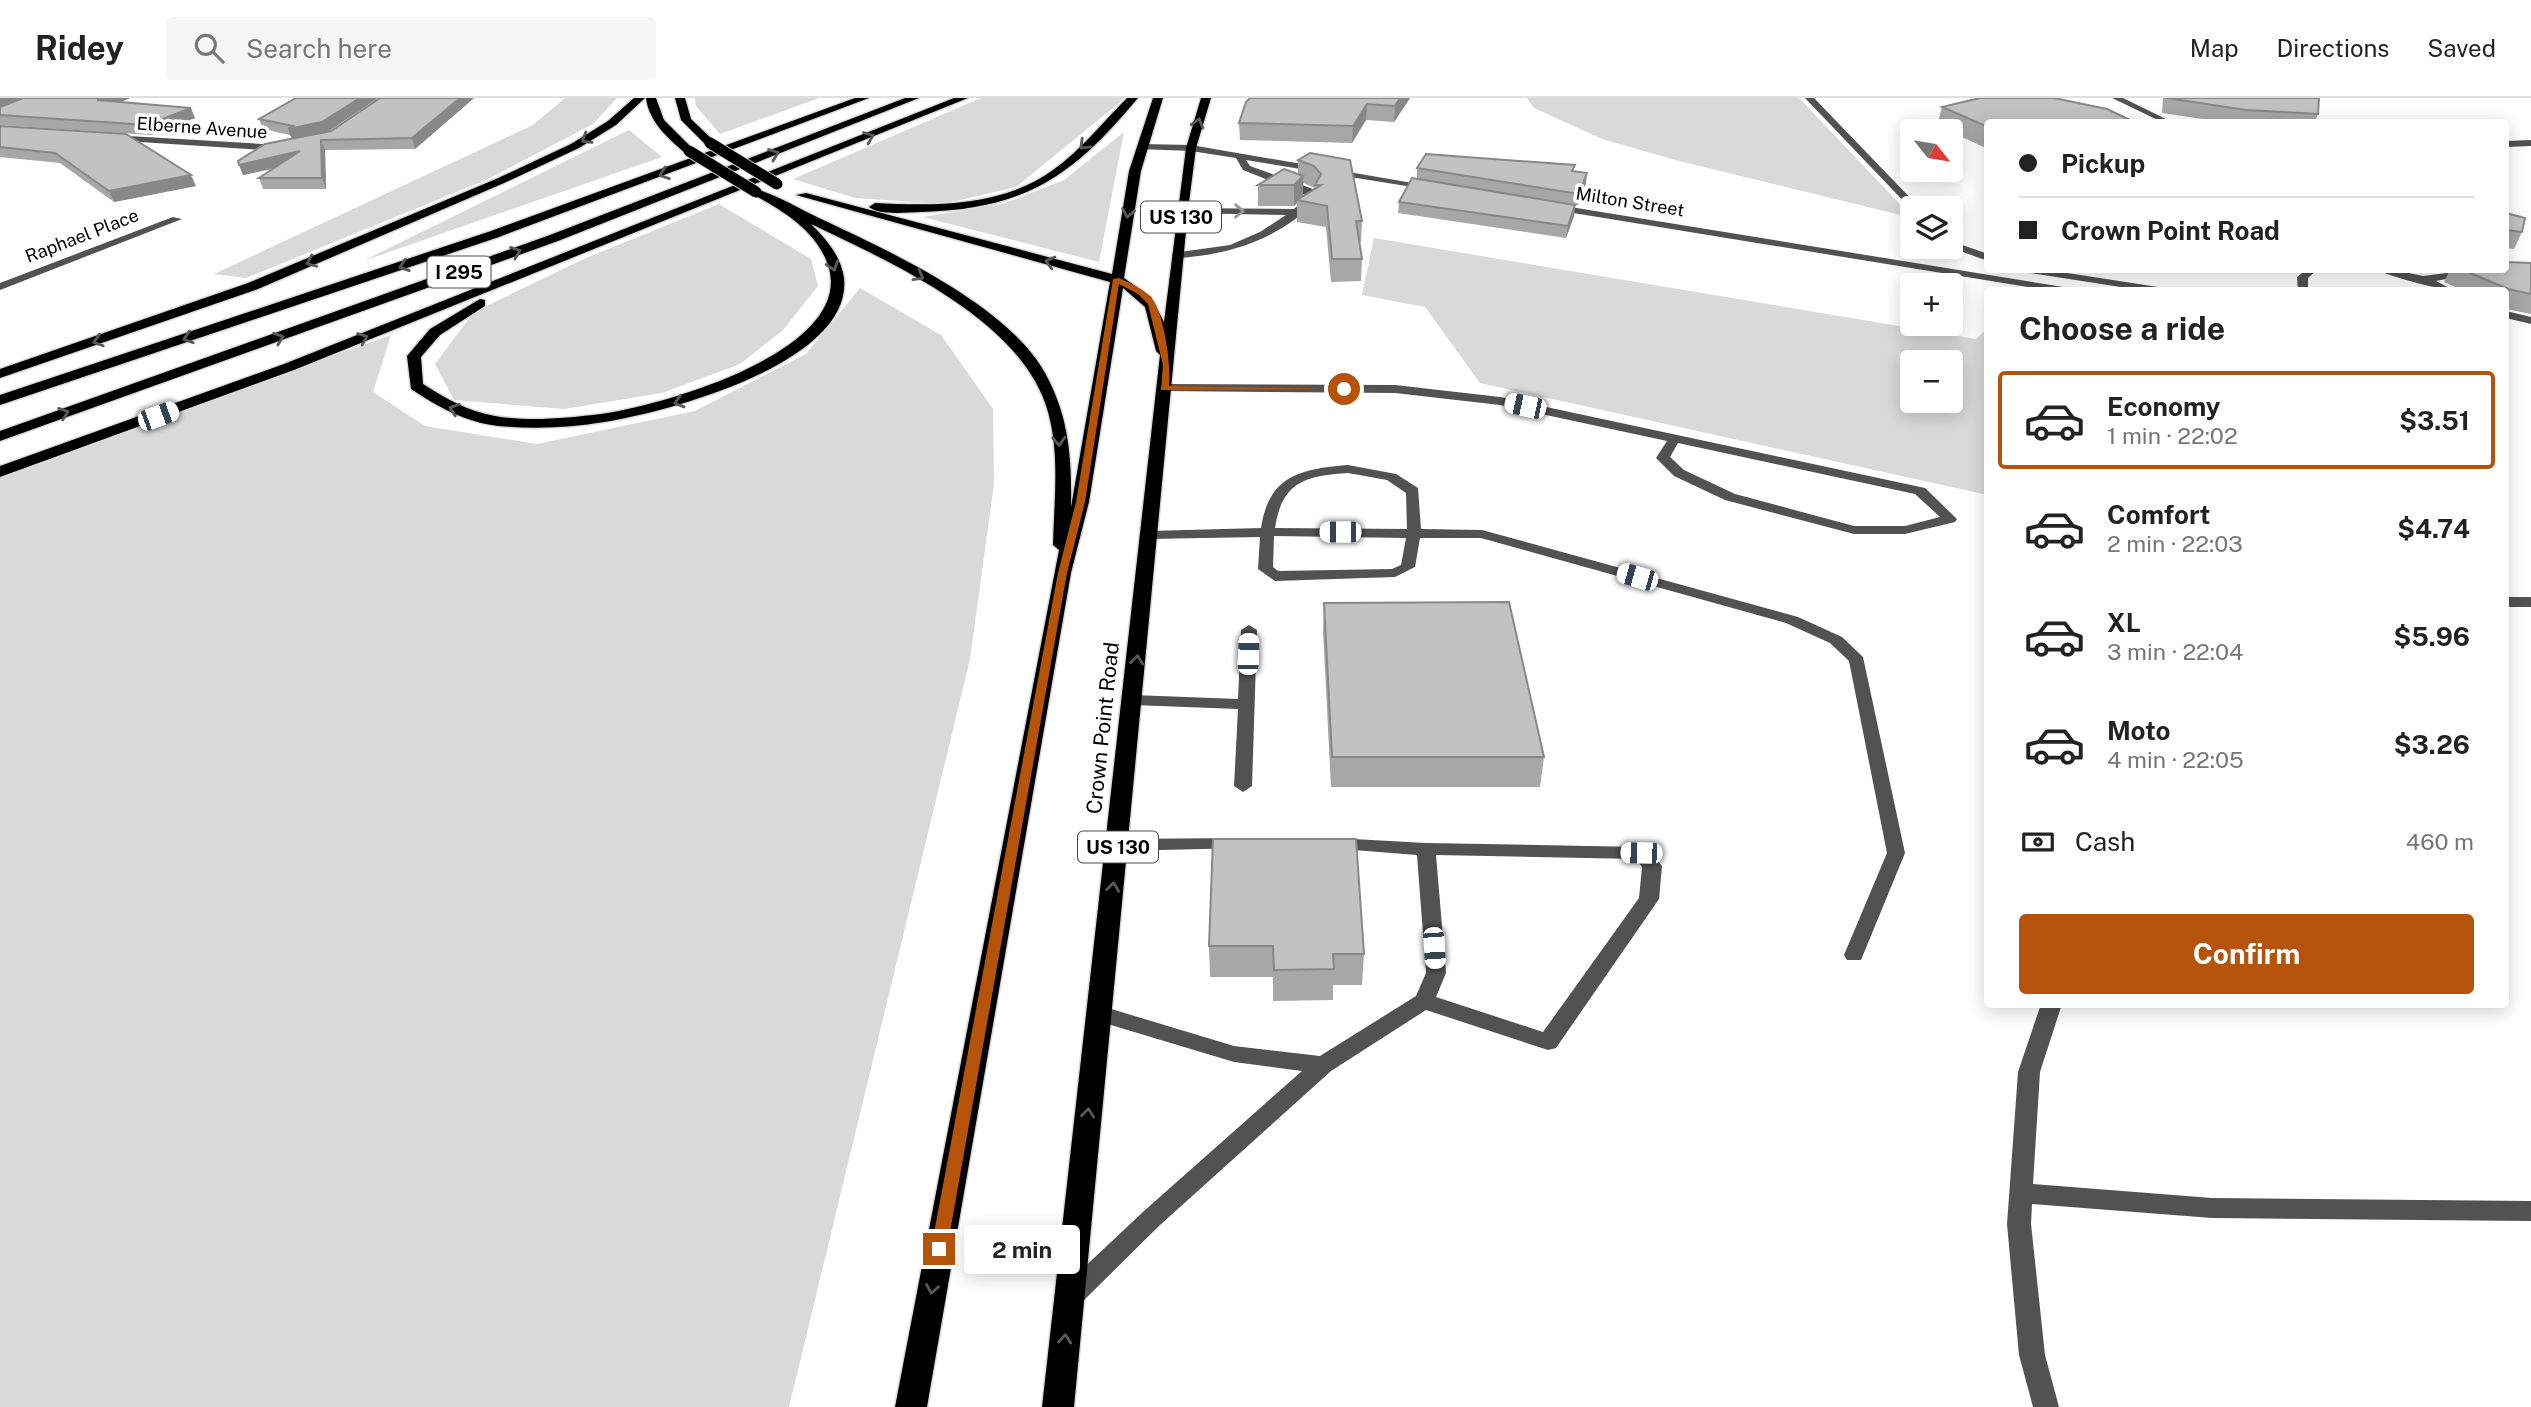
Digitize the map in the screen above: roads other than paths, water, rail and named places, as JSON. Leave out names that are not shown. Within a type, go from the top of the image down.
[{"type":"highway","points":[[0,374],[253,286],[500,181],[596,134],[625,114],[640,98]]},
{"type":"highway","points":[[651,98],[655,114],[664,127],[689,151],[756,192],[946,292],[999,329],[1027,356],[1050,394],[1058,424],[1062,573]]},
{"type":"highway","points":[[680,98],[686,120],[710,144],[777,184],[802,195],[1116,279],[1141,292],[1152,303],[1165,377]]},
{"type":"highway","points":[[820,116],[847,98]]},
{"type":"highway","name":"I 295","points":[[0,400],[483,238],[864,98]]},
{"type":"highway","name":"I 295","points":[[0,436],[554,238],[914,98]]},
{"type":"highway","points":[[0,472],[265,377],[963,98]]},
{"type":"highway","points":[[802,195],[860,206],[915,208],[957,205],[1013,194],[1050,178],[1133,98]]},
{"type":"highway","points":[[911,1407],[1062,573],[1081,502],[1116,279],[1142,147],[1158,98]]},
{"type":"highway","name":"Crown Point Road","points":[[1058,1407],[1182,210],[1191,148],[1206,98]]},
{"type":"highway","points":[[601,244],[450,321],[423,344],[414,356],[416,386],[435,402],[451,409],[495,419],[544,421],[591,420],[657,408],[737,382],[803,340],[823,321],[835,302],[837,284],[832,260],[793,212]]},
{"type":"street","points":[[1810,98],[1904,196]]},
{"type":"street","points":[[2116,98],[2162,119]]},
{"type":"street","name":"Elberne Avenue","points":[[95,136],[271,149],[294,147]]},
{"type":"street","points":[[2509,144],[2531,144]]},
{"type":"street","points":[[1142,147],[1191,148],[1446,190]]},
{"type":"street","points":[[1177,255],[1229,251],[1248,244],[1311,201],[1310,191],[1246,168],[1240,156]]},
{"type":"street","name":"Milton Street","points":[[1542,205],[2045,287]]},
{"type":"street","points":[[1182,210],[1297,212]]},
{"type":"street","name":"Raphael Place","points":[[0,287],[177,219]]},
{"type":"street","points":[[1963,249],[1984,256]]},
{"type":"street","points":[[2049,273],[2139,287]]},
{"type":"street","points":[[2396,273],[2423,279],[2440,287]]},
{"type":"street","points":[[2423,279],[2482,273]]},
{"type":"street","points":[[2509,315],[2531,321]]},
{"type":"street","points":[[1165,377],[1395,389],[1500,401],[1675,438],[1920,491],[1950,519],[1905,530],[1854,530],[1730,497],[1679,472],[1663,458],[1675,438]]},
{"type":"street","points":[[1348,469],[1391,477],[1413,491],[1414,533],[1408,567],[1395,573],[1275,576],[1265,569],[1267,532],[1277,493],[1299,475],[1319,470],[1348,469]]},
{"type":"street","points":[[1149,535],[1267,532],[1482,534],[1792,620],[1836,640],[1857,660],[1896,853],[1854,955]]},
{"type":"street","points":[[2509,602],[2531,602]]},
{"type":"street","points":[[1243,786],[1249,630]]},
{"type":"street","points":[[1133,700],[1246,704]]},
{"type":"street","points":[[1312,842],[1426,849],[1641,853],[1651,866],[1649,898],[1548,1042],[1424,1001]]},
{"type":"street","points":[[1118,845],[1258,843]]},
{"type":"street","points":[[1069,1298],[1152,1217],[1323,1065],[1424,1001],[1436,973],[1426,849]]},
{"type":"street","points":[[2046,1407],[2032,1355],[2019,1224],[2029,1072],[2051,1008]]},
{"type":"street","points":[[1098,1013],[1234,1054],[1323,1065]]},
{"type":"street","points":[[2021,1193],[2212,1208],[2531,1211]]}]
